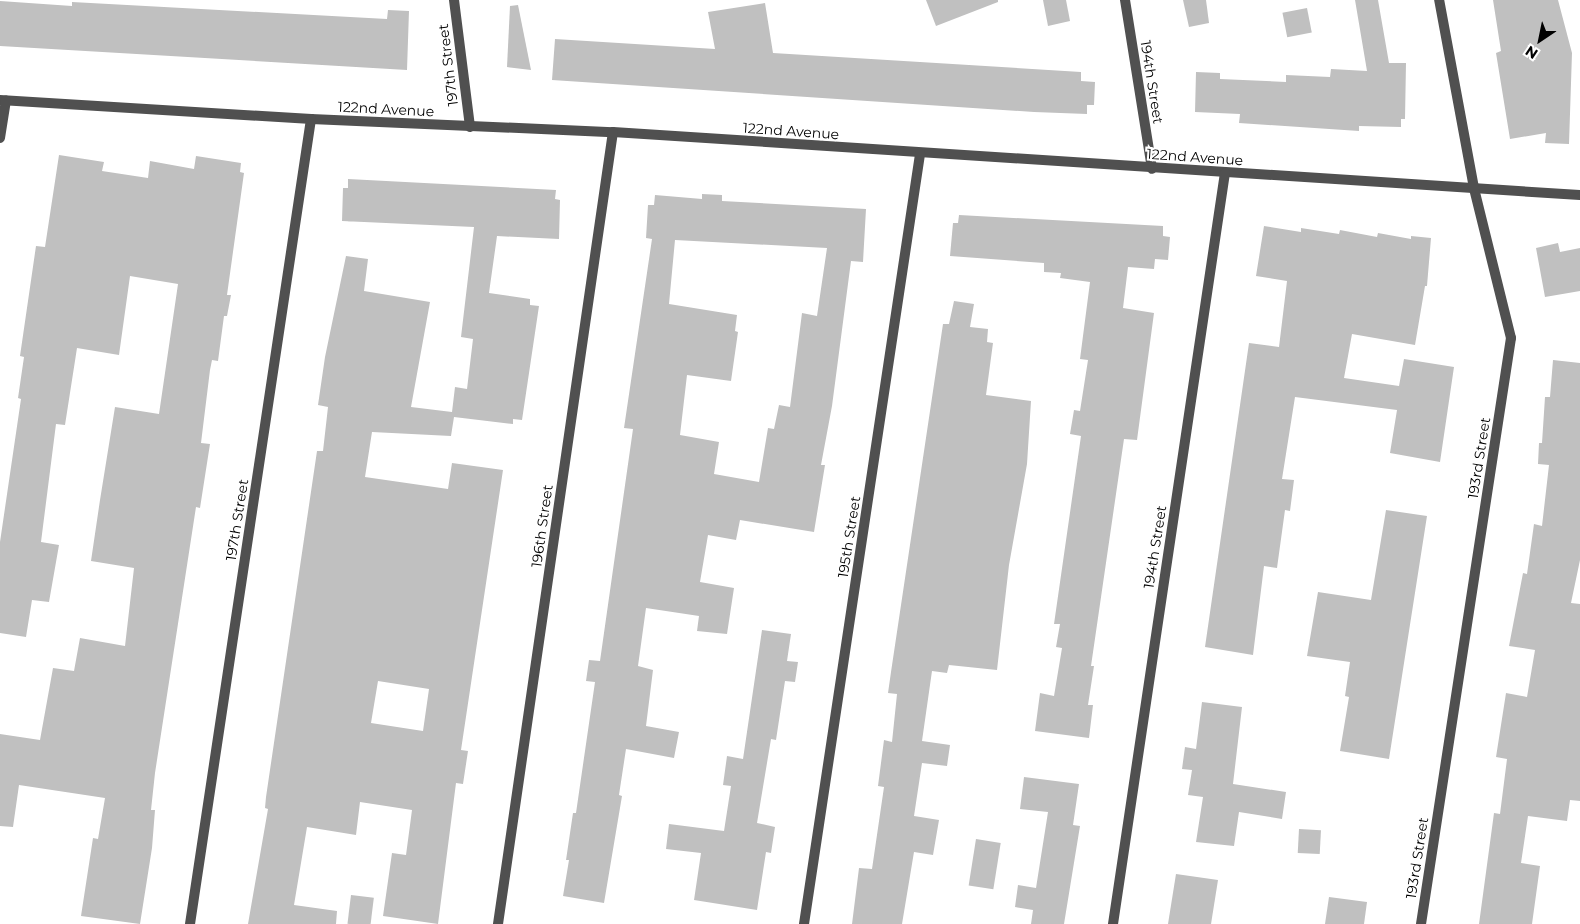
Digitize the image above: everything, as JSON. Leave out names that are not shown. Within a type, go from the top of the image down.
[{"type":"street","name":"197th Street","points":[[454,0],[470,127]]},
{"type":"street","name":"194th Street","points":[[1125,0],[1152,168]]},
{"type":"street","name":"193rd Street","points":[[1421,924],[1511,338],[1474,188],[1439,0]]},
{"type":"street","name":"122nd Avenue","points":[[3,100],[311,120],[613,132],[920,154],[1580,194]]},
{"type":"street","points":[[0,138],[3,100]]},
{"type":"street","name":"197th Street","points":[[190,924],[311,120]]},
{"type":"street","name":"196th Street","points":[[498,924],[613,132]]},
{"type":"street","name":"195th Street","points":[[804,924],[920,154]]},
{"type":"street","name":"194th Street","points":[[1113,924],[1226,173]]},
{"type":"building","points":[[926,0],[998,0],[998,2],[936,26]]},
{"type":"building","points":[[1043,0],[1066,0],[1070,21],[1048,26]]},
{"type":"building","points":[[1183,0],[1206,0],[1209,23],[1189,27]]},
{"type":"building","points":[[1355,0],[1378,0],[1389,63],[1406,63],[1405,119],[1401,119],[1401,127],[1359,126],[1359,131],[1239,123],[1240,114],[1195,112],[1196,72],[1220,73],[1220,79],[1286,82],[1286,75],[1330,77],[1331,69],[1367,71]]},
{"type":"building","points":[[1493,0],[1558,0],[1572,53],[1569,144],[1545,143],[1546,133],[1510,139],[1496,53],[1501,51]]},
{"type":"building","points":[[0,1],[72,6],[72,2],[387,19],[388,10],[409,11],[407,70],[0,46]]},
{"type":"building","points":[[765,3],[773,53],[1081,72],[1081,81],[1095,82],[1094,105],[1087,105],[1087,114],[1034,112],[552,80],[555,39],[715,49],[708,12]]},
{"type":"building","points":[[518,5],[531,70],[507,67],[510,6]]},
{"type":"building","points":[[1307,8],[1312,33],[1287,37],[1282,13]]},
{"type":"building","points":[[59,155],[104,162],[102,171],[148,178],[150,161],[194,169],[196,156],[241,163],[240,172],[244,173],[227,295],[231,295],[227,316],[224,316],[218,361],[212,360],[210,370],[201,443],[210,444],[200,508],[196,507],[155,773],[151,810],[155,810],[152,848],[140,924],[81,916],[93,838],[98,839],[105,798],[19,785],[13,827],[0,826],[0,734],[40,740],[53,668],[74,671],[80,638],[125,646],[134,568],[91,561],[115,407],[159,414],[178,284],[130,276],[119,355],[77,348],[65,425],[56,424],[41,542],[59,545],[49,602],[32,600],[26,637],[0,633],[0,542],[21,399],[18,398],[24,357],[20,356],[36,246],[45,247]]},
{"type":"building","points":[[348,179],[556,190],[555,199],[560,200],[559,239],[497,236],[489,293],[530,299],[530,305],[539,306],[522,420],[513,419],[513,424],[454,417],[451,436],[372,432],[365,477],[448,489],[452,463],[503,470],[461,750],[468,751],[463,784],[456,783],[438,924],[383,916],[392,853],[406,855],[412,810],[360,802],[356,835],[307,827],[294,905],[337,911],[336,924],[248,924],[268,809],[265,808],[266,797],[317,451],[323,451],[328,407],[318,405],[325,357],[346,256],[368,259],[364,291],[430,302],[411,407],[452,412],[455,387],[467,389],[473,339],[461,337],[474,227],[342,221],[343,188],[348,188]],"holes":[[[378,681],[429,689],[423,731],[371,723]]]},
{"type":"building","points":[[702,194],[722,195],[722,201],[866,209],[863,262],[851,261],[832,406],[821,465],[825,465],[814,532],[740,520],[736,540],[708,535],[700,582],[734,588],[727,634],[697,631],[699,616],[646,608],[638,666],[653,670],[646,726],[679,732],[674,758],[626,749],[619,795],[622,796],[604,903],[563,896],[569,860],[566,860],[573,813],[576,813],[595,682],[586,681],[589,660],[600,661],[633,429],[624,428],[652,239],[646,238],[648,205],[654,205],[655,195],[702,199]],"holes":[[[675,240],[827,248],[817,316],[802,313],[790,407],[779,405],[774,429],[768,428],[759,482],[714,474],[719,442],[680,435],[687,375],[731,381],[738,332],[735,331],[737,315],[669,304]]]},
{"type":"building","points":[[959,215],[1163,226],[1163,236],[1170,237],[1168,260],[1155,259],[1154,269],[1128,267],[1123,308],[1154,313],[1137,440],[1124,439],[1091,666],[1094,666],[1088,705],[1093,705],[1089,738],[1035,731],[1040,693],[1054,696],[1062,648],[1056,647],[1060,624],[1054,624],[1081,436],[1070,434],[1074,410],[1080,411],[1088,360],[1080,359],[1090,282],[1060,278],[1061,273],[1044,272],[1044,263],[950,256],[953,223],[958,223]]},
{"type":"building","points":[[1264,226],[1301,232],[1301,228],[1339,234],[1340,230],[1377,237],[1378,233],[1411,239],[1411,236],[1431,238],[1427,286],[1425,286],[1415,345],[1352,334],[1344,378],[1399,386],[1404,359],[1454,367],[1440,462],[1390,453],[1397,410],[1295,397],[1282,479],[1294,480],[1290,511],[1285,510],[1277,568],[1264,566],[1253,655],[1205,647],[1249,343],[1279,347],[1287,281],[1256,276]]},
{"type":"building","points":[[1558,243],[1560,252],[1580,248],[1580,291],[1545,297],[1536,248]]},
{"type":"building","points":[[954,301],[974,304],[970,327],[988,329],[987,342],[993,343],[986,395],[1031,401],[1027,464],[1009,565],[997,670],[949,665],[947,673],[932,671],[922,741],[950,745],[947,766],[922,763],[914,816],[939,820],[933,855],[914,852],[902,924],[852,924],[859,868],[872,869],[884,787],[878,786],[884,740],[892,742],[897,694],[888,693],[891,672],[943,324],[949,324]]},
{"type":"building","points":[[1553,360],[1580,363],[1580,560],[1571,603],[1580,604],[1580,801],[1570,800],[1567,821],[1528,816],[1521,863],[1540,866],[1532,924],[1479,924],[1494,813],[1500,814],[1507,759],[1496,757],[1506,693],[1527,697],[1535,650],[1509,646],[1523,573],[1527,574],[1534,524],[1542,526],[1549,465],[1538,464],[1539,443],[1542,443],[1545,397],[1550,397]]},
{"type":"building","points":[[1386,510],[1427,516],[1389,759],[1340,751],[1349,697],[1345,696],[1350,662],[1307,656],[1318,592],[1371,600]]},
{"type":"building","points":[[762,630],[791,634],[787,661],[798,662],[795,682],[785,681],[776,740],[771,739],[757,823],[775,827],[771,853],[766,852],[757,910],[694,900],[701,853],[666,849],[669,824],[724,831],[731,786],[723,785],[727,756],[743,759]]},
{"type":"building","points":[[1202,702],[1242,707],[1233,784],[1286,792],[1282,819],[1239,812],[1234,846],[1196,842],[1203,797],[1188,795],[1192,770],[1182,769],[1185,747],[1196,749]]},
{"type":"building","points":[[1024,777],[1079,784],[1073,825],[1080,826],[1064,924],[1031,924],[1033,910],[1015,907],[1018,885],[1036,888],[1048,812],[1020,809]]},
{"type":"building","points":[[1299,829],[1321,830],[1320,854],[1298,853]]},
{"type":"building","points":[[976,839],[1001,843],[993,889],[969,885]]},
{"type":"building","points":[[1176,874],[1218,880],[1211,924],[1168,924]]},
{"type":"building","points":[[351,895],[374,898],[371,924],[347,924]]},
{"type":"building","points":[[1329,897],[1367,902],[1364,924],[1325,924]]}]
